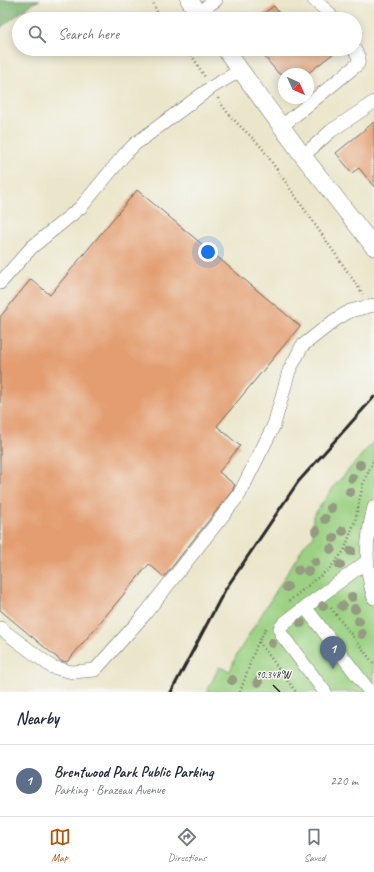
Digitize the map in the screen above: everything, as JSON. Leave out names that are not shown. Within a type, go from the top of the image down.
[{"type":"main road","points":[[230,56],[303,156],[374,248]]},
{"type":"street","points":[[197,11],[216,0]]},
{"type":"street","points":[[314,0],[328,12]]},
{"type":"street","points":[[282,126],[358,64],[358,56]]},
{"type":"street","points":[[0,282],[32,247],[81,207],[124,155],[146,136],[212,87],[240,70]]},
{"type":"street","points":[[303,156],[331,132],[374,102]]},
{"type":"street","points":[[0,628],[52,667],[72,672],[95,670],[145,614],[239,495],[274,424],[289,371],[302,346],[335,320],[350,311],[372,305]]},
{"type":"street","points":[[374,507],[368,529],[366,562],[370,586],[374,598]]},
{"type":"street","points":[[325,692],[281,634],[280,628],[284,623],[366,562]]},
{"type":"street","points":[[305,607],[370,692]]},
{"type":"path","points":[[152,0],[157,12]]},
{"type":"path","points":[[192,56],[212,87],[223,108],[262,148],[372,305]]},
{"type":"path","points":[[283,606],[330,568],[344,551],[355,520],[363,484],[374,459]]},
{"type":"path","points":[[331,608],[374,664]]},
{"type":"path","points":[[240,692],[258,642],[270,622]]},
{"type":"path","points":[[258,642],[296,692]]},
{"type":"green space","points":[[0,0],[40,0],[33,3],[21,12],[12,12],[12,19],[0,28]]},
{"type":"green space","points":[[374,441],[374,692],[207,692],[219,667],[230,671],[236,656],[305,544],[313,537],[313,516],[336,484]]},
{"type":"building","points":[[274,6],[278,12],[266,12]]},
{"type":"building","points":[[264,56],[330,56],[314,69],[278,68],[278,73]]},
{"type":"building","points":[[374,122],[374,187],[359,168],[352,173],[336,153]]},
{"type":"building","points":[[137,190],[300,326],[217,426],[240,446],[219,472],[235,485],[232,491],[164,577],[149,564],[67,662],[61,661],[0,610],[0,317],[31,279],[50,295]]},
{"type":"railway","points":[[171,692],[225,590],[298,482],[374,397]]},
{"type":"place","name":"Brentwood Park Public Parking","points":[[333,669]]}]
